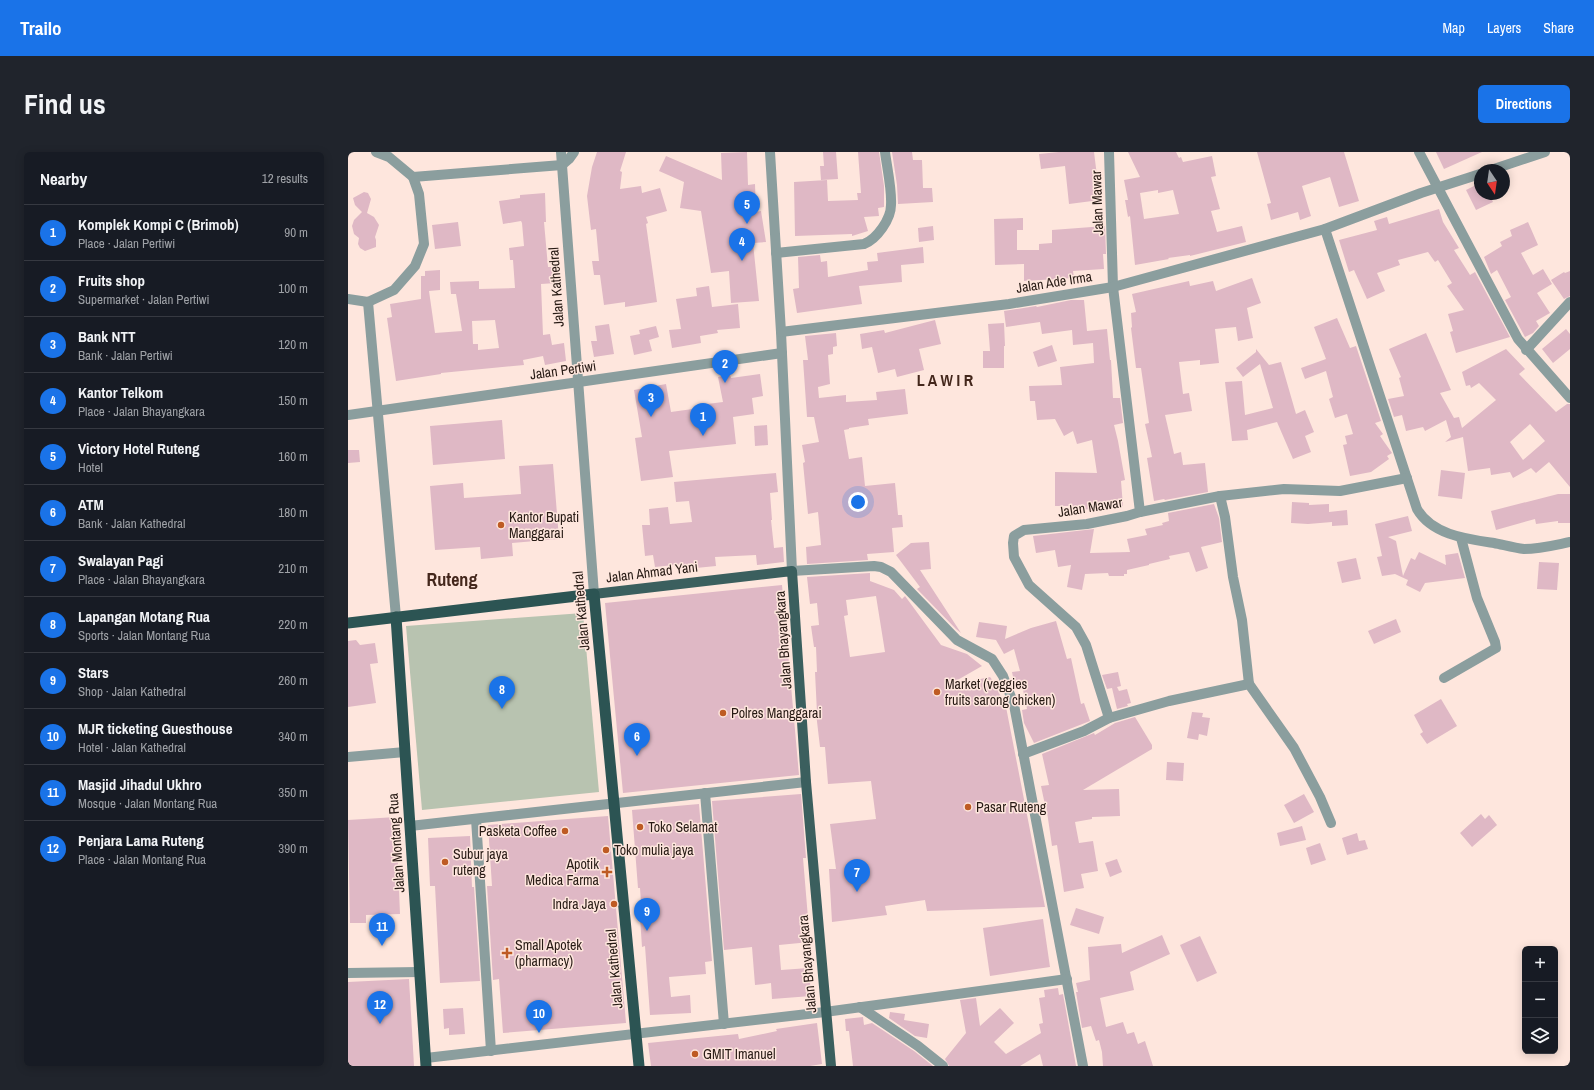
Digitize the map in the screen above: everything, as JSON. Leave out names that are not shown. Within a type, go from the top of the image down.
[{"type":"highway","name":"Jalan Ahmad Yani","points":[[348,623],[594,594]]},
{"type":"highway","name":"Jalan Kathedral","points":[[594,594],[639,1066]]},
{"type":"highway","name":"Jalan Montang Rua","points":[[396,617],[426,1062]]},
{"type":"main road","name":"Jalan Ahmad Yani","points":[[594,594],[792,571]]},
{"type":"main road","name":"Jalan Bhayangkara","points":[[792,571],[806,782],[825,1012],[831,1066]]},
{"type":"street","points":[[348,299],[368,302],[394,290],[415,266],[424,244],[419,194],[413,177],[389,157],[376,152]]},
{"type":"street","name":"Jalan Kathedral","points":[[561,152],[594,594]]},
{"type":"street","points":[[413,177],[562,165],[570,159],[574,152]]},
{"type":"street","name":"Jalan Bhayangkara","points":[[770,152],[781,332],[792,571]]},
{"type":"street","points":[[776,253],[864,244],[879,233],[892,204],[885,152]]},
{"type":"street","name":"Jalan Mawar","points":[[1109,152],[1113,287],[1140,512],[1087,524],[1024,530],[1014,536],[1013,540],[1014,557],[1029,585],[1076,628],[1086,645],[1109,718]]},
{"type":"street","points":[[1419,152],[1518,339],[1526,350],[1570,398]]},
{"type":"street","points":[[1509,164],[1545,152]]},
{"type":"street","name":"Jalan Ade Irma","points":[[781,332],[1009,304],[1113,287],[1325,229],[1474,176]]},
{"type":"street","points":[[1325,229],[1417,509],[1422,517],[1426,522],[1461,538],[1524,549],[1547,547],[1570,542]]},
{"type":"street","points":[[368,302],[396,617]]},
{"type":"street","points":[[1526,350],[1570,302]]},
{"type":"street","name":"Jalan Pertiwi","points":[[348,414],[782,353]]},
{"type":"street","points":[[1140,512],[1220,496],[1284,489],[1347,490],[1407,478]]},
{"type":"street","points":[[1220,496],[1225,517],[1233,577],[1242,620],[1249,684],[1294,748],[1320,797],[1331,823]]},
{"type":"street","points":[[1444,678],[1496,648],[1496,642],[1477,598],[1461,538]]},
{"type":"street","points":[[792,571],[874,566],[881,567],[892,572],[957,640],[992,659],[1003,676],[1014,705],[1067,978],[1082,1066]]},
{"type":"street","points":[[1023,754],[1084,731],[1109,718],[1168,701],[1249,684]]},
{"type":"street","points":[[348,757],[405,752]]},
{"type":"street","points":[[410,826],[806,782]]},
{"type":"street","points":[[705,793],[724,1024]]},
{"type":"street","points":[[476,818],[491,1051]]},
{"type":"street","points":[[348,973],[420,972]]},
{"type":"street","points":[[426,1062],[491,1051],[825,1012],[1067,978]]},
{"type":"street","points":[[860,1007],[918,1046],[943,1066]]},
{"type":"green space","points":[[583,613],[599,792],[422,810],[406,626]]},
{"type":"building","points":[[597,152],[626,152],[620,171],[622,172],[620,189],[641,186],[642,193],[660,188],[667,211],[646,217],[648,223],[646,224],[657,302],[625,307],[625,302],[604,305],[600,275],[594,275],[592,261],[599,261],[596,229],[591,230],[587,196],[592,167]]},
{"type":"building","points":[[747,152],[748,185],[755,184],[756,212],[761,211],[766,242],[753,243],[759,301],[731,303],[729,271],[711,273],[701,211],[680,208],[684,182],[659,171],[666,156],[722,180],[721,153]]},
{"type":"building","points":[[823,152],[836,152],[838,179],[821,180],[820,166],[824,166]]},
{"type":"building","points":[[858,152],[879,152],[884,186],[884,207],[878,208],[879,216],[864,217],[868,231],[852,236],[852,234],[795,236],[794,182],[827,180],[828,201],[858,200],[857,193],[861,193]]},
{"type":"building","points":[[892,152],[912,152],[913,160],[922,160],[923,188],[932,188],[933,202],[898,204]]},
{"type":"building","points":[[1059,152],[1094,152],[1100,200],[1069,204],[1065,166],[1041,169],[1039,154]]},
{"type":"building","points":[[1128,152],[1176,152],[1179,158],[1181,157],[1183,162],[1212,156],[1216,176],[1211,177],[1220,209],[1211,211],[1217,232],[1242,226],[1246,242],[1190,256],[1168,258],[1169,259],[1135,265],[1130,216],[1128,217],[1125,200],[1128,200],[1124,180],[1140,177]],"holes":[[[1158,190],[1158,193],[1173,190],[1179,214],[1144,219],[1140,193]]]},
{"type":"building","points":[[1257,152],[1344,152],[1359,201],[1339,207],[1330,177],[1302,186],[1311,216],[1300,220],[1298,212],[1271,220],[1267,204],[1271,203]]},
{"type":"building","points":[[1436,152],[1482,152],[1444,169]]},
{"type":"building","points":[[1474,186],[1474,200],[1492,200],[1493,202],[1476,210],[1466,190]]},
{"type":"building","points":[[364,192],[368,193],[371,199],[367,213],[374,217],[379,225],[375,237],[376,247],[365,251],[360,248],[358,244],[359,238],[354,234],[352,226],[354,220],[362,212],[355,205],[353,198]]},
{"type":"building","points":[[545,193],[546,222],[544,222],[548,267],[554,267],[556,283],[541,284],[543,335],[550,334],[552,345],[564,343],[566,361],[545,365],[543,356],[523,360],[524,365],[441,373],[396,381],[387,318],[392,317],[390,304],[421,299],[421,276],[425,276],[425,271],[440,270],[440,290],[429,291],[435,333],[462,331],[456,294],[451,294],[450,282],[479,281],[479,289],[515,288],[513,260],[510,260],[509,248],[524,246],[522,223],[521,221],[503,224],[499,201],[520,198],[520,195]],"holes":[[[495,320],[499,348],[478,350],[478,344],[473,344],[472,321]]]},
{"type":"building","points":[[1439,209],[1443,222],[1459,248],[1454,250],[1470,275],[1475,272],[1510,337],[1456,353],[1450,332],[1453,331],[1448,314],[1464,310],[1447,286],[1452,283],[1438,260],[1435,262],[1428,252],[1398,260],[1400,265],[1377,273],[1385,291],[1367,299],[1354,270],[1349,272],[1339,240],[1377,230],[1374,221],[1387,217],[1389,224]]},
{"type":"building","points":[[1023,218],[1023,230],[1017,230],[1017,250],[1039,250],[1039,244],[1052,243],[1052,230],[1105,226],[1106,254],[1103,254],[1104,269],[1073,271],[1074,278],[1024,281],[1024,264],[995,265],[994,219]]},
{"type":"building","points":[[458,222],[461,246],[435,249],[432,225]]},
{"type":"building","points":[[1528,222],[1538,245],[1521,253],[1533,275],[1543,269],[1552,284],[1537,293],[1550,313],[1536,321],[1539,326],[1533,333],[1525,337],[1505,300],[1511,297],[1497,270],[1491,274],[1484,257],[1502,246],[1500,242],[1512,236],[1510,230]]},
{"type":"building","points":[[933,226],[934,240],[919,242],[918,228]]},
{"type":"building","points":[[923,247],[924,263],[901,265],[902,282],[859,286],[862,304],[797,313],[793,289],[799,288],[798,257],[820,255],[821,262],[827,261],[828,277],[868,270],[867,262],[878,261],[877,253]]},
{"type":"building","points":[[1570,271],[1570,296],[1564,299],[1551,280],[1564,272]]},
{"type":"building","points":[[1252,278],[1261,303],[1247,308],[1253,338],[1238,341],[1236,327],[1215,329],[1219,363],[1200,365],[1200,360],[1179,362],[1183,394],[1189,393],[1192,411],[1165,415],[1174,454],[1181,452],[1183,465],[1205,463],[1208,492],[1154,501],[1147,458],[1152,457],[1145,424],[1149,423],[1141,368],[1136,368],[1131,328],[1131,313],[1136,312],[1132,294],[1189,281],[1190,286],[1213,281],[1216,291]]},
{"type":"building","points":[[709,286],[712,307],[738,304],[740,328],[717,330],[718,333],[700,336],[701,343],[672,348],[669,330],[681,329],[676,299],[697,296],[696,288]]},
{"type":"building","points":[[1071,300],[1084,300],[1087,331],[1107,329],[1111,360],[1113,398],[1120,398],[1123,423],[1114,425],[1125,480],[1121,481],[1123,506],[1080,510],[1080,506],[1055,506],[1055,472],[1097,473],[1092,440],[1077,444],[1073,431],[1064,436],[1055,419],[1037,420],[1035,401],[1030,401],[1029,386],[1062,385],[1060,367],[1094,363],[1093,343],[1073,345],[1072,330],[1042,334],[1040,322],[1006,327],[1004,311],[1037,307]]},
{"type":"building","points":[[1337,318],[1350,348],[1356,346],[1381,421],[1375,423],[1383,434],[1380,436],[1392,453],[1387,456],[1389,459],[1371,472],[1350,476],[1343,445],[1347,444],[1345,436],[1353,434],[1347,414],[1335,418],[1329,399],[1333,397],[1326,371],[1305,379],[1301,368],[1326,359],[1314,327]]},
{"type":"building","points":[[935,320],[941,344],[919,349],[924,370],[897,377],[895,369],[878,373],[872,347],[862,349],[860,334],[884,330],[885,333]]},
{"type":"building","points":[[1004,323],[1004,368],[983,368],[983,351],[990,351],[988,324]]},
{"type":"building","points":[[609,324],[614,354],[594,357],[591,341],[597,341],[595,326]]},
{"type":"building","points":[[656,326],[659,337],[649,340],[652,351],[634,355],[630,336],[640,334],[639,330]]},
{"type":"building","points":[[1566,329],[1570,334],[1570,349],[1553,363],[1542,349]]},
{"type":"building","points":[[836,333],[837,346],[833,347],[833,354],[828,355],[830,384],[818,387],[819,398],[846,395],[846,402],[877,400],[876,392],[905,389],[908,414],[868,419],[869,425],[844,430],[849,459],[862,457],[865,486],[895,483],[898,515],[902,515],[903,527],[892,528],[894,552],[867,554],[868,560],[807,564],[806,547],[821,545],[818,512],[808,514],[803,463],[805,462],[802,445],[819,442],[814,417],[807,417],[803,360],[808,360],[805,336]]},
{"type":"building","points":[[1426,333],[1451,390],[1440,393],[1454,418],[1459,417],[1462,428],[1496,400],[1479,383],[1471,388],[1470,385],[1466,386],[1462,372],[1506,349],[1525,369],[1519,374],[1556,412],[1567,404],[1570,404],[1570,487],[1549,462],[1536,473],[1531,468],[1513,478],[1510,472],[1491,475],[1490,468],[1468,471],[1463,437],[1445,442],[1451,437],[1446,420],[1425,431],[1423,427],[1406,431],[1402,415],[1394,417],[1388,399],[1404,396],[1399,378],[1401,377],[1389,349]],"holes":[[[1530,424],[1545,441],[1523,460],[1510,442]]]},
{"type":"building","points":[[1052,345],[1057,361],[1038,367],[1033,352]]},
{"type":"building","points":[[1256,349],[1269,365],[1281,362],[1296,414],[1305,410],[1314,432],[1305,436],[1311,452],[1293,459],[1277,422],[1247,430],[1248,440],[1232,441],[1225,382],[1242,381],[1245,415],[1273,408],[1260,364],[1243,377],[1236,368],[1256,352]]},
{"type":"building","points":[[760,374],[763,396],[752,398],[754,414],[733,417],[736,444],[669,451],[673,477],[641,481],[635,438],[642,437],[634,390],[666,384],[671,412],[707,407],[707,404],[723,402],[718,377],[730,375],[731,378]]},
{"type":"building","points":[[502,420],[505,459],[433,465],[430,426]]},
{"type":"building","points":[[767,425],[768,445],[755,446],[754,426]]},
{"type":"building","points":[[348,450],[359,450],[360,462],[348,463]]},
{"type":"building","points":[[553,464],[559,539],[512,543],[513,556],[481,559],[480,547],[435,550],[430,486],[463,483],[464,498],[521,494],[519,466]]},
{"type":"building","points":[[1441,470],[1465,473],[1462,499],[1438,496]]},
{"type":"building","points":[[776,473],[778,492],[770,493],[771,520],[774,548],[783,547],[784,562],[757,565],[756,555],[715,557],[716,566],[696,568],[696,565],[683,567],[683,564],[655,567],[653,555],[645,556],[642,525],[650,525],[649,509],[668,507],[670,524],[692,522],[689,501],[676,502],[674,482]]},
{"type":"building","points":[[1558,494],[1570,494],[1570,523],[1558,523],[1558,521],[1536,524],[1535,519],[1496,530],[1491,511]]},
{"type":"building","points":[[1292,502],[1309,503],[1309,505],[1329,504],[1329,512],[1347,510],[1348,525],[1332,526],[1332,522],[1308,524],[1291,523]]},
{"type":"building","points":[[1214,504],[1219,518],[1222,542],[1201,547],[1208,568],[1196,572],[1189,552],[1169,556],[1170,559],[1127,570],[1127,574],[1124,574],[1124,576],[1109,576],[1108,573],[1085,574],[1082,590],[1067,587],[1071,565],[1058,567],[1055,550],[1036,553],[1033,536],[1094,529],[1090,553],[1130,552],[1127,539],[1147,535],[1145,529],[1163,525],[1162,523],[1169,521],[1168,513]]},
{"type":"building","points":[[1408,516],[1412,531],[1388,537],[1396,541],[1403,576],[1411,558],[1415,560],[1419,552],[1446,565],[1445,555],[1458,553],[1465,578],[1425,583],[1420,592],[1406,585],[1408,580],[1395,574],[1382,576],[1377,557],[1382,556],[1375,524]]},
{"type":"building","points":[[929,542],[931,569],[920,570],[961,633],[917,589],[920,587],[896,555],[911,543]]},
{"type":"building","points":[[1356,558],[1361,579],[1342,583],[1337,562]]},
{"type":"building","points":[[1539,562],[1559,563],[1557,590],[1537,589]]},
{"type":"building","points":[[870,573],[870,581],[894,590],[902,599],[905,596],[941,645],[967,654],[982,666],[947,686],[990,677],[993,681],[1006,707],[1045,907],[927,911],[925,900],[885,906],[887,915],[832,922],[829,869],[836,869],[830,824],[876,819],[871,781],[828,784],[825,747],[820,747],[816,713],[816,647],[814,647],[811,626],[819,625],[817,603],[810,604],[807,577]],"holes":[[[876,596],[885,652],[850,657],[844,616],[848,615],[846,600]]]},
{"type":"building","points":[[782,585],[799,775],[623,793],[605,603]]},
{"type":"building","points":[[1396,619],[1401,632],[1374,644],[1368,631]]},
{"type":"building","points":[[1056,621],[1067,659],[1071,658],[1081,704],[1084,703],[1090,721],[1034,743],[1024,723],[1022,710],[1027,709],[1022,685],[1015,686],[1012,672],[1020,671],[1014,649],[1004,654],[996,640],[976,637],[979,622],[1007,626],[1005,639],[1031,628]]},
{"type":"building","points":[[356,640],[360,645],[375,643],[378,663],[370,664],[376,703],[348,707],[348,641]]},
{"type":"building","points":[[1118,672],[1121,686],[1117,687],[1119,691],[1127,689],[1131,703],[1127,704],[1128,706],[1117,709],[1112,688],[1107,689],[1102,675]]},
{"type":"building","points":[[1441,699],[1457,726],[1427,744],[1420,734],[1423,732],[1414,715]]},
{"type":"building","points":[[1192,712],[1203,713],[1202,717],[1210,718],[1207,736],[1199,734],[1198,740],[1187,738]]},
{"type":"building","points":[[1135,717],[1152,745],[1152,749],[1083,790],[1119,789],[1120,816],[1092,817],[1092,819],[1075,822],[1079,843],[1093,841],[1098,871],[1081,874],[1084,888],[1064,892],[1057,845],[1052,846],[1046,805],[1041,786],[1049,785],[1042,754],[1094,733],[1095,735],[1115,723]]},
{"type":"building","points":[[1167,762],[1184,763],[1183,781],[1166,780]]},
{"type":"building","points":[[801,794],[806,858],[803,858],[810,942],[779,945],[781,970],[809,968],[811,996],[772,999],[771,983],[755,985],[752,947],[724,950],[712,801]]},
{"type":"building","points":[[1304,794],[1314,812],[1294,823],[1284,805]]},
{"type":"building","points":[[699,804],[712,961],[705,962],[706,974],[669,977],[671,997],[690,995],[691,1013],[650,1015],[645,946],[642,947],[640,888],[638,888],[632,810]]},
{"type":"building","points":[[1481,814],[1485,819],[1489,815],[1497,825],[1472,847],[1460,833]]},
{"type":"building","points":[[608,816],[626,1023],[503,1033],[499,979],[493,980],[487,886],[492,886],[488,825]]},
{"type":"building","points":[[396,817],[400,914],[366,915],[366,923],[350,923],[348,820]]},
{"type":"building","points":[[1302,826],[1306,840],[1280,846],[1277,833]]},
{"type":"building","points":[[1357,833],[1359,841],[1365,840],[1368,849],[1347,855],[1342,838]]},
{"type":"building","points":[[470,836],[472,887],[474,887],[480,981],[440,983],[435,886],[430,886],[428,838]]},
{"type":"building","points":[[1320,843],[1326,860],[1311,865],[1306,848]]},
{"type":"building","points":[[1117,859],[1122,872],[1110,877],[1105,863]]},
{"type":"building","points":[[1076,908],[1104,917],[1099,934],[1070,925]]},
{"type":"building","points":[[1043,919],[1050,967],[990,976],[983,928]]},
{"type":"building","points":[[1162,935],[1170,954],[1130,972],[1134,990],[1100,998],[1106,1027],[1123,1022],[1127,1034],[1134,1032],[1138,1044],[1145,1041],[1153,1066],[1103,1066],[1099,1040],[1096,1041],[1091,1026],[1082,1028],[1076,992],[1078,992],[1076,983],[1090,980],[1088,947],[1121,944],[1122,953]]},
{"type":"building","points":[[1200,936],[1217,973],[1197,982],[1180,945]]},
{"type":"building","points":[[409,979],[414,1066],[348,1066],[348,982]]},
{"type":"building","points":[[1058,988],[1059,995],[1063,994],[1076,1066],[1043,1066],[1040,1054],[1020,1066],[949,1066],[945,1059],[966,1033],[960,1000],[976,998],[980,1026],[1000,1008],[1014,1023],[994,1042],[1006,1054],[1041,1033],[1039,1024],[1043,1023],[1039,998],[1045,997],[1044,990]]},
{"type":"building","points":[[463,1008],[465,1034],[449,1035],[449,1028],[444,1029],[443,1009]]},
{"type":"building","points":[[890,1012],[905,1014],[904,1020],[929,1024],[927,1038],[915,1036],[889,1018]]},
{"type":"building","points":[[863,1017],[864,1025],[872,1023],[914,1051],[933,1066],[853,1066],[849,1031],[846,1031],[845,1019]]},
{"type":"building","points":[[817,1023],[822,1064],[810,1066],[651,1066],[648,1043],[738,1034],[739,1039],[777,1031],[776,1029]]},
{"type":"place","name":"Victory Hotel Ruteng","points":[[747,224]]},
{"type":"place","name":"Kantor Telkom","points":[[742,261]]},
{"type":"place","name":"Fruits shop","points":[[725,383]]},
{"type":"place","name":"Bank NTT","points":[[651,417]]},
{"type":"place","name":"Komplek Kompi C (Brimob)","points":[[703,436]]},
{"type":"place","name":"Kantor Bupati Manggarai","points":[[501,525]]},
{"type":"place","name":"Market (veggies fruits sarong chicken)","points":[[937,692]]},
{"type":"place","name":"Lapangan Motang Rua","points":[[502,709]]},
{"type":"place","name":"Polres Manggarai","points":[[723,713]]},
{"type":"place","name":"ATM","points":[[637,756]]},
{"type":"place","name":"Pasar Ruteng","points":[[968,807]]},
{"type":"place","name":"Toko Selamat","points":[[640,827]]},
{"type":"place","name":"Pasketa Coffee","points":[[565,831]]},
{"type":"place","name":"Toko mulia jaya","points":[[606,850]]},
{"type":"place","name":"Subur jaya ruteng","points":[[445,862]]},
{"type":"place","name":"Apotik Medica Farma","points":[[607,872]]},
{"type":"place","name":"Swalayan Pagi","points":[[857,892]]},
{"type":"place","name":"Indra Jaya","points":[[614,904]]},
{"type":"place","name":"Stars","points":[[647,931]]},
{"type":"place","name":"Masjid Jihadul Ukhro","points":[[382,946]]},
{"type":"place","name":"Small Apotek (pharmacy)","points":[[507,953]]},
{"type":"place","name":"Penjara Lama Ruteng","points":[[380,1024]]},
{"type":"place","name":"MJR ticketing Guesthouse","points":[[539,1033]]},
{"type":"place","name":"GMIT Imanuel","points":[[695,1054]]},
{"type":"district","name":"L A W I R","points":[[945,380]]},
{"type":"district","name":"Ruteng","points":[[452,580]]}]
